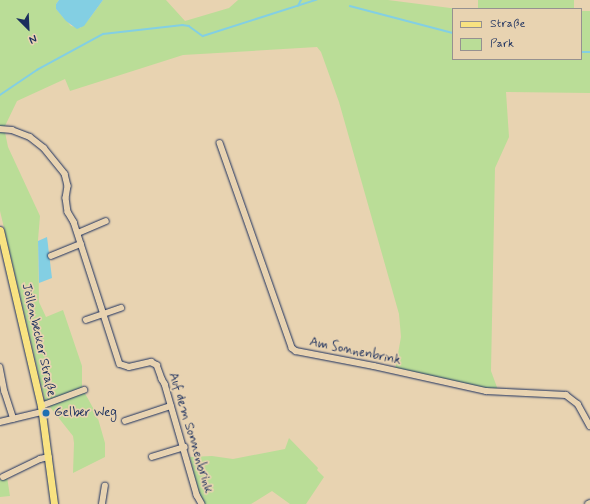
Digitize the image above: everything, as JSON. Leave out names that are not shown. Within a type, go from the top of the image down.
[{"type":"main road","name":"Jöllenbecker Straße","points":[[0,230],[42,409],[54,504]]},
{"type":"street","name":"Auf dem Sonnenbrink","points":[[0,129],[12,130],[30,137],[44,148],[65,174],[68,186],[66,198],[68,212],[78,233],[120,364],[129,368],[151,362],[157,365],[165,384],[200,504]]},
{"type":"street","name":"Am Sonnenbrink","points":[[220,143],[292,348],[296,352],[383,368],[486,391],[566,394],[578,404],[590,426]]},
{"type":"street","points":[[78,233],[106,221]]},
{"type":"street","points":[[51,256],[81,244]]},
{"type":"street","points":[[86,320],[121,308]]},
{"type":"street","points":[[0,367],[14,419]]},
{"type":"street","points":[[0,422],[14,419],[42,409],[84,390]]},
{"type":"street","points":[[125,421],[171,406]]},
{"type":"street","points":[[152,457],[184,447]]},
{"type":"street","points":[[3,477],[40,459],[49,457]]},
{"type":"street","points":[[102,504],[105,486]]},
{"type":"green space","points":[[0,0],[59,0],[56,4],[56,9],[71,26],[80,28],[89,19],[103,0],[166,0],[185,21],[229,8],[238,0],[388,0],[452,8],[452,60],[582,60],[582,11],[590,11],[590,93],[506,92],[509,137],[495,168],[491,371],[498,390],[485,390],[395,370],[401,337],[399,314],[339,102],[321,52],[317,47],[183,55],[70,91],[65,79],[17,101],[5,126],[0,126]]},
{"type":"green space","points":[[478,0],[574,0],[574,8],[478,8]]},
{"type":"green space","points":[[0,132],[5,132],[8,147],[40,216],[38,240],[39,302],[46,317],[63,310],[82,366],[82,388],[97,415],[105,443],[105,457],[73,473],[73,436],[50,407],[46,405],[0,211]]},
{"type":"green space","points":[[289,438],[318,468],[317,470],[324,477],[306,504],[290,504],[272,491],[251,504],[205,504],[199,493],[190,457],[212,456],[233,459],[285,449]]},
{"type":"green space","points":[[7,477],[10,496],[0,497],[0,480]]},
{"type":"water","points":[[59,0],[103,0],[84,26],[77,29],[66,21],[56,9],[56,4]]},
{"type":"water","points":[[47,237],[52,278],[39,283],[38,241]]},
{"type":"waterway","points":[[298,6],[301,0]]},
{"type":"waterway","points":[[0,95],[37,70],[103,34],[182,25],[189,26],[203,36],[316,0]]},
{"type":"waterway","points":[[350,6],[452,33]]},
{"type":"waterway","points":[[582,52],[590,52]]},
{"type":"place","name":"Gelber Weg","points":[[46,413]]}]
